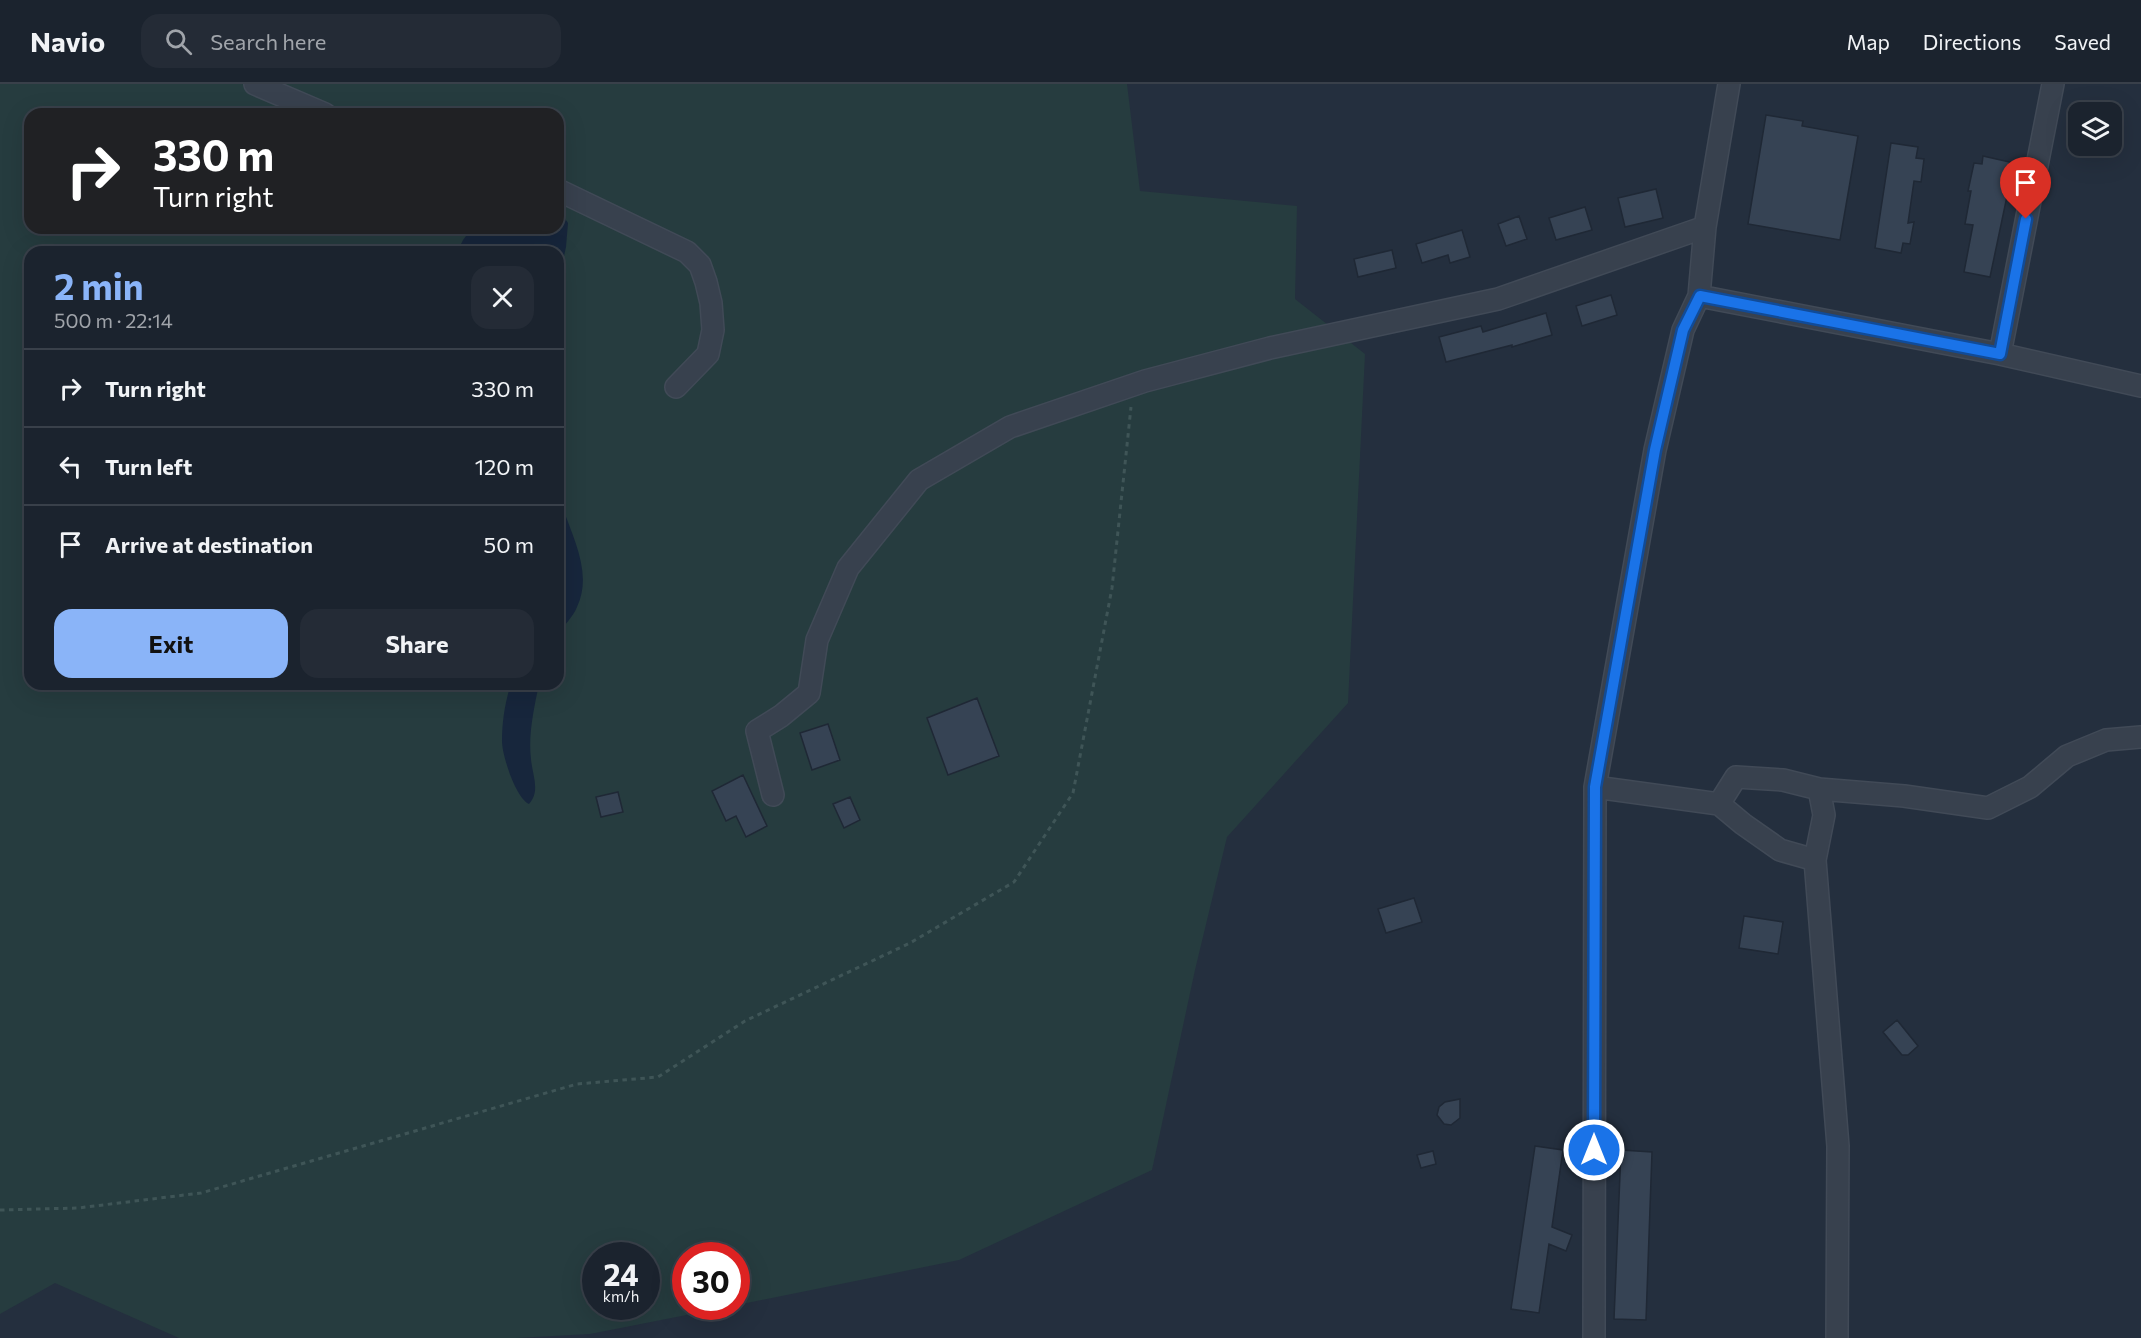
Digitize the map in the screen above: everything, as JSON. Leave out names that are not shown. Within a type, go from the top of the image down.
[{"type":"street","points":[[255,84],[311,108]]},
{"type":"street","points":[[1594,1338],[1595,787],[1655,450],[1683,330],[1700,296],[1705,227],[1729,84]]},
{"type":"street","points":[[2000,354],[2053,84]]},
{"type":"street","points":[[564,193],[687,252],[700,265],[711,303],[713,330],[708,354],[676,387]]},
{"type":"street","points":[[773,795],[758,731],[809,693],[817,640],[848,568],[919,480],[1010,427],[1145,381],[1270,348],[1498,299],[1705,227]]},
{"type":"street","points":[[1700,296],[2000,354],[2141,386]]},
{"type":"street","points":[[1719,804],[1736,777],[1783,780],[1818,789],[1894,795],[1988,808],[2030,787],[2067,756],[2106,740],[2141,737]]},
{"type":"street","points":[[1595,787],[1719,804],[1780,850],[1815,860]]},
{"type":"street","points":[[1818,789],[1824,815],[1815,860],[1838,1146],[1837,1338]]},
{"type":"path","points":[[0,1210],[78,1208],[201,1193],[577,1084],[658,1077],[745,1020],[910,943],[1014,882],[1073,793],[1112,588],[1130,409],[1145,381]]},
{"type":"green space","points":[[0,84],[1127,84],[1140,191],[1297,206],[1295,299],[1365,354],[1348,703],[1227,837],[1195,970],[1152,1170],[959,1260],[750,1302],[750,1242],[672,1242],[672,1318],[590,1334],[516,1338],[179,1338],[55,1283],[0,1314]]},
{"type":"water","points":[[564,217],[568,223],[564,256],[564,246],[460,246],[468,234],[564,234]]},
{"type":"water","points":[[564,511],[578,549],[583,578],[582,593],[571,618],[564,627]]},
{"type":"water","points":[[509,690],[538,690],[530,741],[535,794],[529,804],[519,794],[507,766],[503,748],[503,719]]},
{"type":"building","points":[[1766,115],[1803,121],[1802,126],[1858,136],[1840,240],[1748,224]]},
{"type":"building","points":[[1891,143],[1918,147],[1916,158],[1924,159],[1921,182],[1914,181],[1908,223],[1914,222],[1910,244],[1903,243],[1901,253],[1875,248]]},
{"type":"building","points":[[1983,156],[2014,163],[1990,277],[1964,272],[1973,225],[1965,224],[1971,191],[1968,191],[1974,163],[1982,164]]},
{"type":"building","points":[[1656,189],[1663,218],[1625,227],[1618,198]]},
{"type":"building","points":[[1585,207],[1592,230],[1556,240],[1549,218]]},
{"type":"building","points":[[1519,216],[1527,239],[1506,246],[1498,224]]},
{"type":"building","points":[[1462,230],[1470,257],[1450,263],[1448,255],[1422,263],[1416,244]]},
{"type":"building","points":[[1392,250],[1396,268],[1358,277],[1354,259]]},
{"type":"building","points":[[1611,295],[1617,315],[1582,326],[1576,306]]},
{"type":"building","points":[[1546,313],[1552,335],[1446,362],[1439,337],[1481,326],[1483,332]]},
{"type":"building","points":[[977,698],[999,756],[948,775],[927,718]]},
{"type":"building","points":[[828,724],[840,760],[812,770],[800,733]]},
{"type":"building","points":[[743,775],[767,826],[746,837],[736,816],[726,821],[712,791]]},
{"type":"building","points":[[618,792],[623,812],[601,817],[596,797]]},
{"type":"building","points":[[850,797],[860,820],[844,828],[833,804]]},
{"type":"building","points":[[1414,898],[1422,922],[1386,933],[1378,909]]},
{"type":"building","points":[[1744,916],[1783,922],[1778,954],[1739,948]]},
{"type":"building","points":[[1897,1020],[1918,1046],[1908,1055],[1902,1055],[1883,1032]]},
{"type":"building","points":[[1460,1099],[1460,1118],[1451,1125],[1444,1124],[1437,1115],[1439,1107],[1445,1102]]},
{"type":"building","points":[[1535,1146],[1563,1150],[1552,1227],[1572,1235],[1566,1251],[1549,1244],[1539,1313],[1511,1309]]},
{"type":"building","points":[[1621,1150],[1652,1152],[1646,1320],[1614,1319]]},
{"type":"building","points":[[1433,1151],[1436,1164],[1421,1168],[1417,1155]]},
{"type":"route","points":[[1594,1150],[1595,787],[1655,450],[1683,330],[1700,296],[2000,354],[2026,219]]}]
